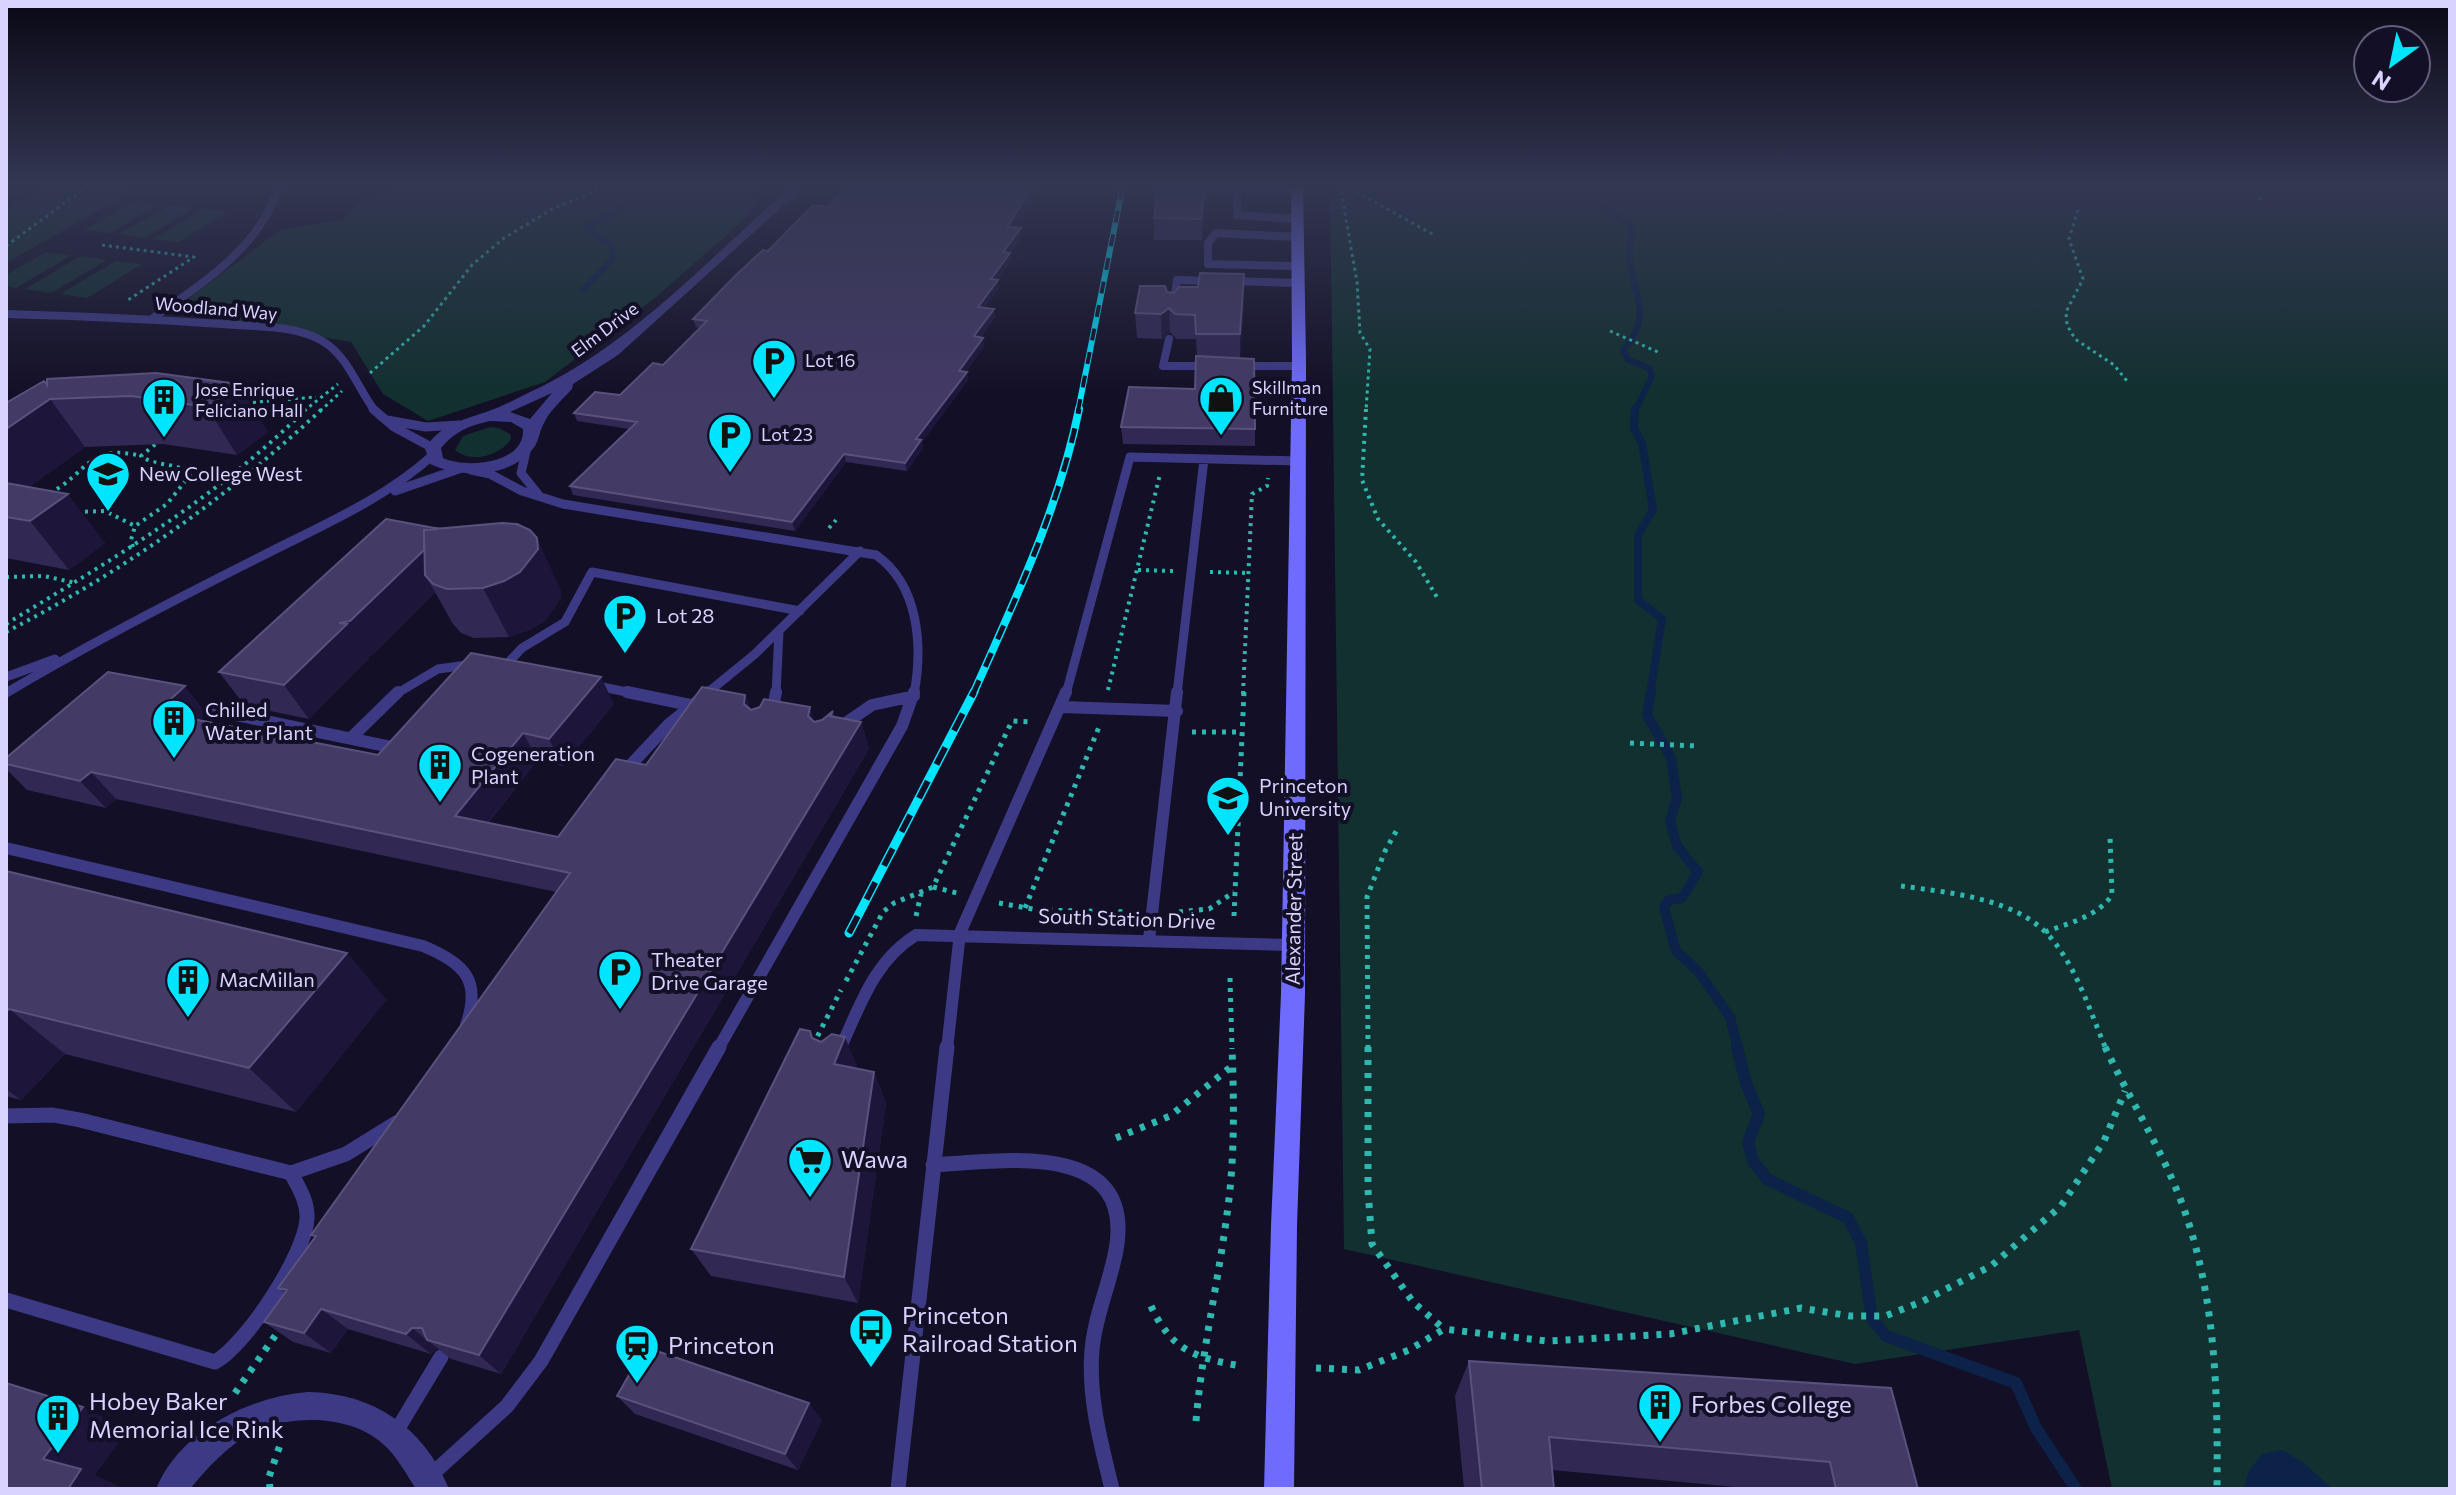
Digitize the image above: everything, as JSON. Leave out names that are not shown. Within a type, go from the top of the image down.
[{"type":"main road","name":"Alexander Street","points":[[1279,1489],[1293,945],[1298,255]]},
{"type":"street","name":"Elm Drive","points":[[530,439],[538,418],[575,377],[648,323],[723,255]]},
{"type":"street","name":"Elm Drive","points":[[459,425],[490,416],[575,377]]},
{"type":"street","points":[[459,425],[446,432],[433,452],[444,466],[464,469],[502,463],[530,439],[527,423],[516,418],[490,416]]},
{"type":"street","points":[[171,1489],[187,1468],[221,1437],[253,1417],[280,1410],[337,1407],[371,1419],[394,1435],[430,1484]]},
{"type":"lane","points":[[153,318],[216,273],[234,255]]},
{"type":"lane","points":[[1208,255],[1208,264],[1298,266]]},
{"type":"lane","points":[[1173,311],[1177,280],[1298,283]]},
{"type":"lane","name":"Woodland Way","points":[[6,314],[153,318],[271,329],[308,336],[327,344],[353,375],[382,419],[433,452]]},
{"type":"lane","points":[[1169,339],[1163,366],[1299,366]]},
{"type":"lane","points":[[382,419],[412,427],[459,425]]},
{"type":"lane","points":[[530,439],[521,466],[523,477],[530,487],[549,500]]},
{"type":"lane","points":[[6,693],[350,510],[414,473],[433,452]]},
{"type":"lane","points":[[898,1489],[960,933],[1062,707],[1130,457],[1298,461]]},
{"type":"lane","points":[[1149,940],[1204,459]]},
{"type":"lane","points":[[350,510],[407,486],[464,469],[490,474],[522,491],[549,500],[860,551],[888,562],[900,578],[911,603],[917,645],[914,696],[902,726],[541,1361],[507,1406],[430,1484]]},
{"type":"lane","points":[[615,783],[643,750],[690,705],[779,631],[860,551]]},
{"type":"lane","points":[[504,667],[522,647],[563,625],[575,610],[582,585],[592,572],[800,611]]},
{"type":"lane","points":[[763,728],[776,701],[775,663],[779,631]]},
{"type":"lane","points":[[6,677],[93,644]]},
{"type":"lane","points":[[352,737],[398,690],[423,676],[463,664],[517,670]]},
{"type":"lane","points":[[583,683],[690,705]]},
{"type":"lane","points":[[825,740],[867,706],[886,699],[914,696]]},
{"type":"lane","points":[[1062,707],[1177,711]]},
{"type":"lane","points":[[217,711],[396,748]]},
{"type":"lane","points":[[6,848],[408,940],[438,950],[462,966],[473,988],[469,1019],[460,1039]]},
{"type":"lane","name":"South Station Drive","points":[[834,1063],[890,950],[916,935],[960,933],[1293,945]]},
{"type":"lane","points":[[6,1116],[53,1115],[80,1120],[291,1173],[350,1155],[375,1139],[405,1113]]},
{"type":"lane","points":[[933,1165],[1057,1163],[1083,1170],[1099,1181],[1112,1197],[1118,1219],[1115,1250],[1093,1335],[1091,1387],[1097,1429],[1112,1489]]},
{"type":"lane","points":[[6,1300],[215,1362],[228,1355],[287,1274],[305,1229],[306,1203],[291,1173]]},
{"type":"lane","points":[[394,1435],[441,1357]]},
{"type":"path","points":[[104,317],[194,257],[177,255]]},
{"type":"path","points":[[366,376],[424,326],[472,265],[484,255]]},
{"type":"path","points":[[1353,255],[1360,333],[1370,349],[1362,480],[1378,519],[1416,562],[1438,599]]},
{"type":"path","points":[[2074,255],[2083,279],[2066,312],[2067,325],[2075,339],[2114,365],[2127,381]]},
{"type":"path","points":[[1610,331],[1658,352]]},
{"type":"path","points":[[6,624],[133,547],[219,487],[271,444],[318,397],[353,375]]},
{"type":"path","points":[[6,632],[158,541],[255,470],[343,391]]},
{"type":"path","points":[[238,403],[318,397]]},
{"type":"path","points":[[141,456],[161,439]]},
{"type":"path","points":[[44,495],[69,483],[84,464],[102,454],[129,453],[141,456],[149,463],[182,467],[191,474],[178,497],[158,514],[135,526],[131,540],[133,547]]},
{"type":"path","points":[[1106,701],[1161,472]]},
{"type":"path","points":[[1234,916],[1252,494],[1267,486],[1268,475],[1255,475]]},
{"type":"path","points":[[67,514],[96,509],[135,526]]},
{"type":"path","points":[[1138,570],[1179,571]]},
{"type":"path","points":[[1205,572],[1249,573]]},
{"type":"path","points":[[6,577],[44,576],[76,583]]},
{"type":"path","points":[[811,1050],[875,923],[894,903],[933,887],[1012,721],[1040,723]]},
{"type":"path","points":[[1025,908],[1099,725]]},
{"type":"path","points":[[1192,732],[1242,732]]},
{"type":"path","points":[[1630,743],[1697,746]]},
{"type":"path","points":[[1398,828],[1385,851],[1367,897],[1368,1190],[1372,1244],[1413,1302],[1444,1329],[1547,1341],[1670,1334],[1801,1308],[1850,1316],[1885,1316],[1921,1302],[1991,1266],[2061,1206],[2104,1141],[2125,1091]]},
{"type":"path","points":[[2045,932],[2107,903],[2115,889],[2108,850],[2110,836]]},
{"type":"path","points":[[1901,886],[1979,899],[2045,932],[2069,965],[2125,1091],[2170,1175],[2198,1257],[2213,1348],[2218,1424],[2217,1489]]},
{"type":"path","points":[[933,887],[962,894]]},
{"type":"path","points":[[1179,912],[1205,912],[1217,908],[1235,891]]},
{"type":"path","points":[[915,921],[921,894]]},
{"type":"path","points":[[999,903],[1066,911],[1146,911]]},
{"type":"path","points":[[1196,1421],[1200,1360],[1228,1208],[1232,1066],[1230,978]]},
{"type":"path","points":[[1116,1138],[1170,1116],[1232,1066]]},
{"type":"path","points":[[1151,1306],[1175,1344],[1188,1355],[1200,1360],[1241,1366]]},
{"type":"path","points":[[235,1393],[281,1328]]},
{"type":"path","points":[[1316,1368],[1359,1370],[1409,1350],[1444,1329]]},
{"type":"path","points":[[270,1489],[269,1477],[281,1442]]},
{"type":"green space","points":[[6,255],[21,255],[6,263]]},
{"type":"green space","points":[[41,255],[72,255],[16,288],[6,286],[6,275]]},
{"type":"green space","points":[[247,255],[704,255],[656,297],[545,382],[428,421],[383,394],[351,342],[171,312]]},
{"type":"green space","points":[[1331,255],[2450,255],[2450,1489],[2112,1489],[2079,1330],[1855,1364],[1344,1249]]},
{"type":"green space","points":[[81,256],[107,260],[51,293],[25,289]]},
{"type":"green space","points":[[116,261],[142,264],[87,298],[60,294]]},
{"type":"green space","points":[[490,427],[510,434],[511,439],[500,450],[485,456],[469,457],[455,450],[463,436]]},
{"type":"water","points":[[2282,1450],[2304,1463],[2333,1489],[2243,1489],[2249,1471],[2262,1454]]},
{"type":"building","points":[[758,255],[1009,255],[991,279],[998,280],[978,307],[994,309],[974,336],[983,338],[959,371],[967,372],[916,439],[921,440],[905,463],[844,454],[792,522],[570,486],[637,422],[574,413],[595,392],[620,395],[653,363],[663,365],[707,321],[693,319]]},
{"type":"building","points":[[1200,273],[1244,274],[1240,334],[1196,334],[1195,315],[1175,314],[1169,308],[1161,314],[1135,313],[1140,286],[1165,286],[1167,292],[1174,293],[1179,287],[1198,287]]},
{"type":"building","points":[[1196,356],[1254,359],[1255,429],[1121,427],[1129,387],[1195,389]]},
{"type":"building","points":[[156,373],[238,384],[207,407],[131,396],[50,399],[6,429],[6,403],[44,381],[47,385],[47,379]]},
{"type":"building","points":[[6,483],[68,494],[30,521],[6,517]]},
{"type":"building","points":[[386,519],[440,529],[424,530],[424,550],[350,621],[339,623],[347,624],[284,685],[219,672]]},
{"type":"building","points":[[517,524],[530,530],[537,538],[538,549],[520,572],[483,588],[447,589],[433,584],[425,575],[424,530]]},
{"type":"building","points":[[471,653],[601,677],[549,739],[523,733],[455,816],[558,837],[616,759],[646,765],[702,687],[745,695],[744,704],[751,710],[760,707],[764,699],[810,707],[808,716],[814,722],[833,711],[830,716],[861,722],[479,1355],[427,1340],[422,1328],[412,1328],[406,1334],[321,1309],[304,1333],[264,1322],[287,1290],[278,1288],[316,1236],[311,1235],[570,873],[91,772],[80,781],[6,764],[6,758],[108,672],[185,686],[157,712],[378,755]]},
{"type":"building","name":"MacMillan","points":[[6,871],[347,953],[249,1068],[9,1009],[6,1012]]},
{"type":"building","name":"Wawa","points":[[800,1029],[810,1031],[812,1038],[821,1042],[832,1034],[845,1037],[834,1064],[874,1072],[844,1277],[691,1249]]},
{"type":"building","name":"Princeton","points":[[645,1347],[809,1403],[785,1454],[617,1396]]},
{"type":"building","points":[[1469,1361],[1891,1388],[1918,1489],[1836,1489],[1830,1462],[1549,1437],[1554,1489],[1482,1489]]},
{"type":"building","name":"Hobey Baker Memorial Ice Rink","points":[[6,1383],[83,1407],[43,1459],[81,1469],[68,1489],[6,1489]]},
{"type":"waterway","points":[[583,290],[613,259],[613,255]]},
{"type":"waterway","points":[[1630,255],[1640,316],[1638,327],[1623,350],[1628,360],[1649,368],[1652,376],[1635,411]]},
{"type":"waterway","points":[[1635,409],[1634,428],[1642,443],[1653,510],[1638,535],[1638,600],[1662,619],[1650,694]]},
{"type":"waterway","points":[[1651,692],[1647,715],[1671,758],[1677,798],[1670,821],[1677,846],[1698,872],[1682,898],[1669,900],[1664,907],[1676,951],[1698,971],[1730,1017],[1738,1049]]},
{"type":"waterway","points":[[1737,1047],[1746,1083],[1759,1114],[1748,1142],[1753,1161],[1767,1179],[1848,1218],[1861,1243],[1872,1319],[1886,1336],[2016,1383],[2036,1428],[2076,1489]]},
{"type":"railway","points":[[1078,411],[1109,255]]},
{"type":"railway","points":[[973,694],[1047,519],[1060,483],[1079,409]]},
{"type":"railway","points":[[849,933],[973,694]]},
{"type":"place","name":"Lot 16","points":[[774,400]]},
{"type":"place","name":"Skillman Furniture","points":[[1221,437]]},
{"type":"place","name":"Jose Enrique Feliciano Hall","points":[[164,439]]},
{"type":"place","name":"Lot 23","points":[[730,474]]},
{"type":"place","name":"New College West","points":[[108,513]]},
{"type":"place","name":"Lot 28","points":[[625,655]]},
{"type":"place","name":"Chilled Water Plant","points":[[174,760]]},
{"type":"place","name":"Cogeneration Plant","points":[[440,804]]},
{"type":"place","name":"Princeton University","points":[[1228,837]]},
{"type":"place","name":"Theater Drive Garage","points":[[620,1011]]},
{"type":"place","name":"MacMillan","points":[[188,1019]]},
{"type":"place","name":"Wawa","points":[[810,1199]]},
{"type":"place","name":"Princeton Railroad Station","points":[[871,1369]]},
{"type":"place","name":"Princeton","points":[[637,1385]]},
{"type":"place","name":"Forbes College","points":[[1660,1444]]},
{"type":"place","name":"Hobey Baker Memorial Ice Rink","points":[[58,1455]]}]
